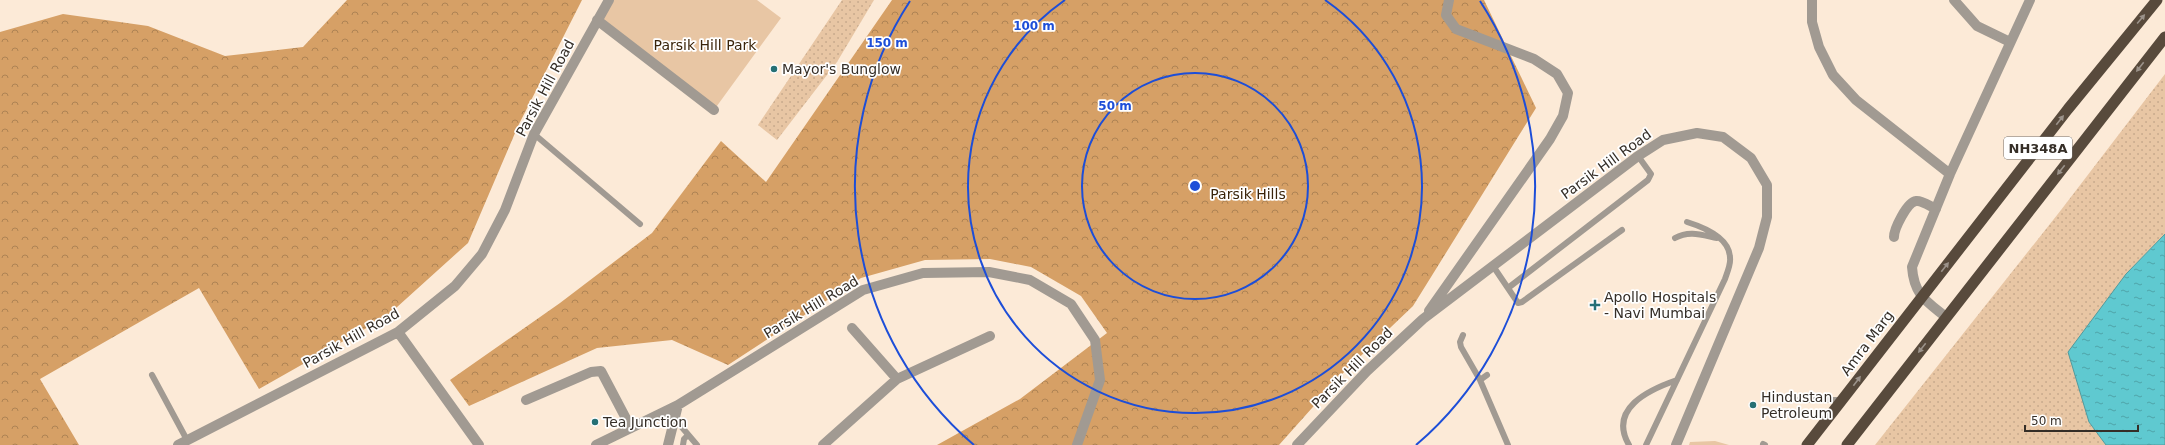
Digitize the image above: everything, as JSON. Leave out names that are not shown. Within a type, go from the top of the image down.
[{"type":"highway","name":"NH348A","points":[[1921,298],[2157,0]]},
{"type":"highway","name":"NH348A","points":[[1847,445],[2165,37]]},
{"type":"highway","name":"Amra Marg","points":[[1807,445],[1921,298]]},
{"type":"street","name":"Parsik Hill Road","points":[[178,445],[398,332],[455,286],[482,254],[505,210],[534,134],[597,20],[610,0]]},
{"type":"street","points":[[1423,319],[1550,139],[1563,116],[1568,93],[1557,74],[1534,59],[1456,29],[1446,15],[1448,0]]},
{"type":"street","points":[[1812,0],[1812,22],[1819,47],[1833,75],[1856,100],[1950,174]]},
{"type":"street","points":[[1954,0],[1977,26],[2010,42]]},
{"type":"street","points":[[1946,317],[1921,298],[1913,282],[1912,267],[1950,174],[2030,0]]},
{"type":"street","points":[[597,20],[714,110]]},
{"type":"street","name":"Parsik Hill Road","points":[[1297,445],[1367,371],[1423,319],[1638,156],[1663,140],[1697,133],[1723,137],[1751,158],[1767,185],[1767,217],[1759,248],[1676,445]]},
{"type":"street","points":[[1894,237],[1896,226],[1912,203],[1916,201],[1922,202],[1936,209]]},
{"type":"street","name":"Parsik Hill Road","points":[[596,445],[678,405],[863,290],[923,273],[989,272],[1030,280],[1071,304],[1095,340],[1100,380],[1077,445]]},
{"type":"street","points":[[852,328],[897,379]]},
{"type":"street","points":[[398,332],[480,445]]},
{"type":"street","points":[[823,445],[897,379],[990,336]]},
{"type":"street","points":[[526,400],[591,372],[601,372],[631,428]]},
{"type":"street","points":[[668,445],[678,405]]},
{"type":"lane","points":[[534,134],[640,224]]},
{"type":"lane","points":[[1508,288],[1648,180],[1651,174],[1638,156]]},
{"type":"lane","points":[[1646,445],[1725,279],[1728,269],[1730,258],[1728,248],[1705,228],[1688,222]]},
{"type":"lane","points":[[1493,266],[1518,303],[1522,302],[1622,230]]},
{"type":"lane","points":[[1675,238],[1682,234],[1693,233],[1718,238]]},
{"type":"lane","points":[[1463,335],[1460,342],[1462,347],[1480,380],[1508,445]]},
{"type":"lane","points":[[152,375],[187,440]]},
{"type":"lane","points":[[1480,380],[1487,375]]},
{"type":"lane","points":[[1629,445],[1622,425],[1628,407],[1677,380]]},
{"type":"lane","points":[[1797,400],[1843,400]]},
{"type":"lane","points":[[674,418],[697,445]]},
{"type":"lane","points":[[683,445],[684,439],[688,435]]},
{"type":"green space","points":[[347,0],[582,0],[518,126],[468,243],[386,317],[259,389],[199,288],[40,379],[79,445],[0,445],[0,32],[63,14],[148,26],[225,56],[303,47]]},
{"type":"green space","name":"Parsik Hill Park","points":[[609,0],[757,0],[781,18],[714,110],[597,20]]},
{"type":"green space","points":[[842,0],[874,0],[837,62],[777,140],[758,125]]},
{"type":"green space","name":"Parsik Hills","points":[[892,0],[1484,0],[1536,108],[1413,306],[1345,371],[1279,445],[937,445],[1020,399],[1107,333],[1081,296],[1031,267],[990,259],[925,260],[861,278],[728,365],[672,340],[597,348],[469,406],[450,380],[560,303],[652,233],[721,141],[766,182]]},
{"type":"green space","points":[[2165,74],[2165,234],[2126,274],[2089,422],[2106,445],[1875,445],[2061,210]]},
{"type":"green space","points":[[1715,441],[1729,445],[1689,445],[1690,442]]},
{"type":"water","points":[[2165,234],[2165,445],[2106,445],[2089,422],[2068,352],[2126,274]]},
{"type":"place","name":"Mayor's Bunglow","points":[[774,69]]},
{"type":"place","name":"Apollo Hospitals - Navi Mumbai","points":[[1595,305]]},
{"type":"place","name":"Hindustan Petroleum","points":[[1753,405]]},
{"type":"place","name":"Tea Junction","points":[[595,422]]}]
